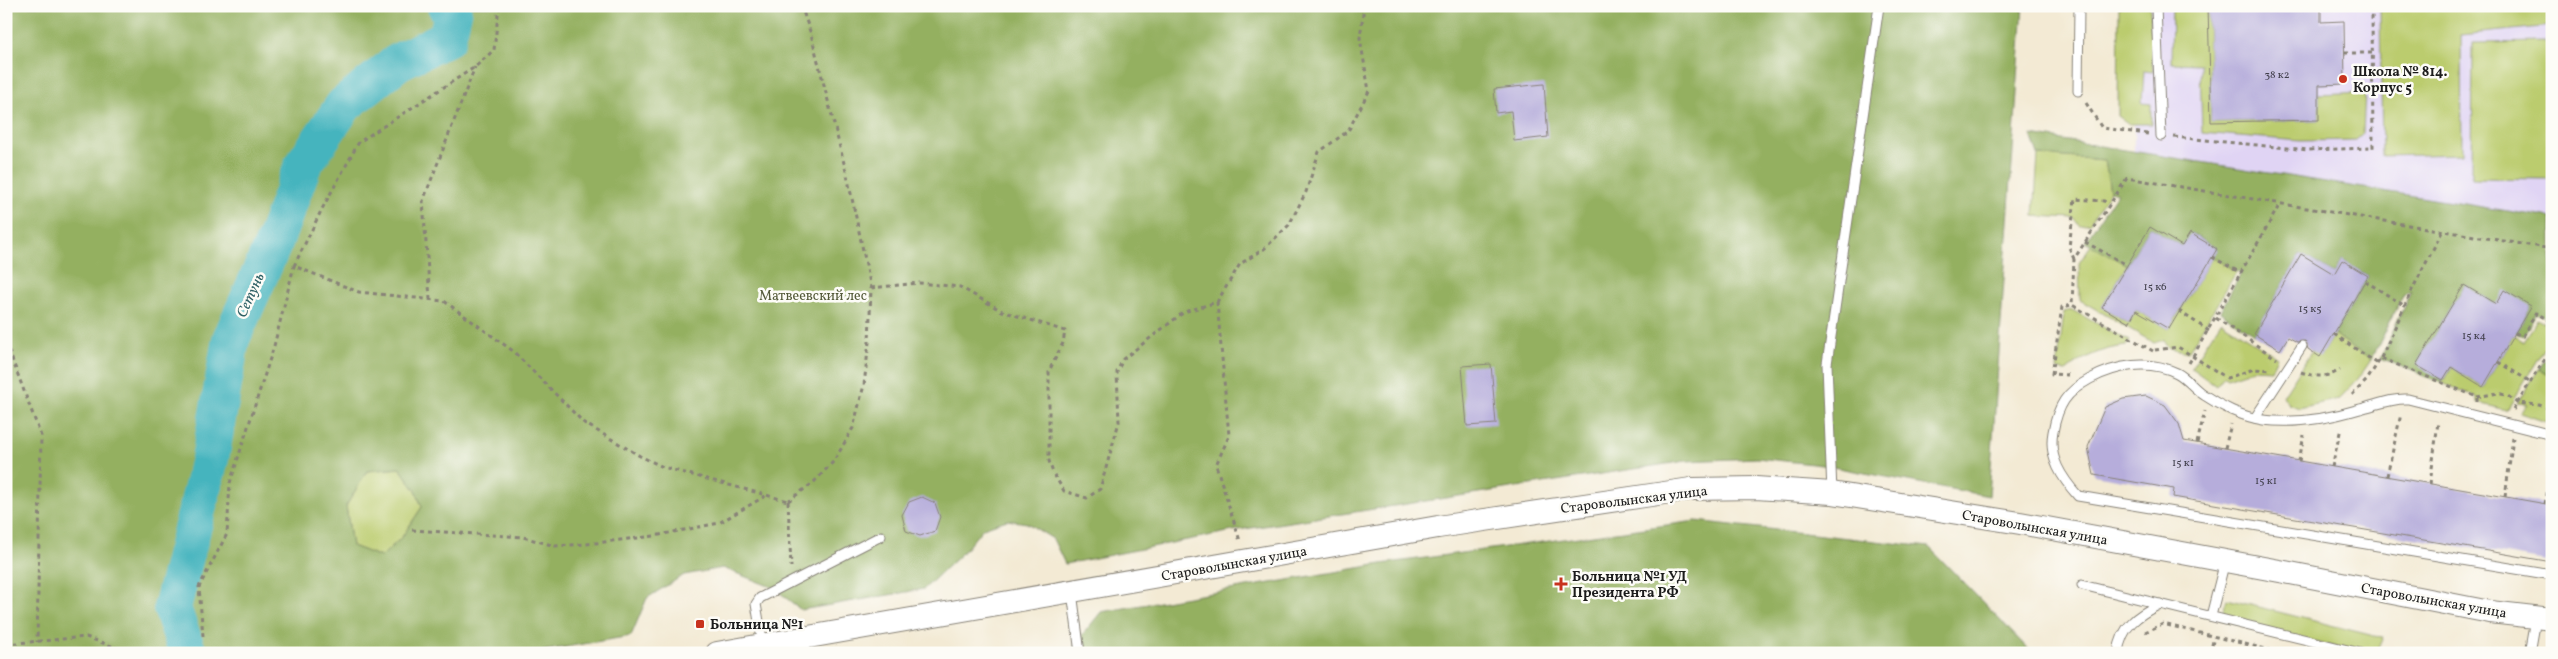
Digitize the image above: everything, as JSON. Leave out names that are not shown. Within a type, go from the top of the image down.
[{"type":"street","name":"Староволынская улица","points":[[717,653],[1438,527],[1691,489],[1756,488],[1832,493],[2020,523],[2490,612],[2544,618]]},
{"type":"lane","points":[[1832,493],[1827,364],[1879,6]]},
{"type":"lane","points":[[2078,91],[2079,6]]},
{"type":"lane","points":[[2156,6],[2161,136]]},
{"type":"lane","points":[[2255,418],[2302,346]]},
{"type":"lane","points":[[2552,434],[2408,399],[2394,398],[2331,416],[2298,420],[2255,418],[2233,411],[2204,395],[2178,374],[2161,368],[2129,364],[2106,370],[2067,395],[2056,413],[2051,442],[2056,464],[2065,482],[2078,496],[2552,575]]},
{"type":"lane","points":[[763,645],[756,604],[760,598],[881,536]]},
{"type":"lane","points":[[2211,616],[2225,561]]},
{"type":"lane","points":[[2082,585],[2360,653]]},
{"type":"lane","points":[[1072,592],[1080,653]]},
{"type":"lane","points":[[2118,653],[2119,642],[2126,627],[2140,614],[2160,604]]},
{"type":"lane","points":[[2530,653],[2544,618]]},
{"type":"path","points":[[202,636],[199,587],[227,534],[230,483],[274,346],[294,266],[322,209],[359,142],[475,67],[494,50],[499,6]]},
{"type":"path","points":[[788,501],[813,483],[834,461],[852,428],[864,385],[871,288],[847,175],[811,34],[801,6]]},
{"type":"path","points":[[1242,545],[1216,465],[1229,436],[1217,302],[1240,264],[1264,249],[1289,224],[1306,192],[1319,152],[1348,130],[1368,91],[1360,38],[1364,6]]},
{"type":"path","points":[[2078,91],[2102,128],[2161,136],[2308,150],[2373,148],[2372,6]]},
{"type":"path","points":[[2344,53],[2372,52]]},
{"type":"path","points":[[430,299],[422,201],[475,67]]},
{"type":"path","points":[[2074,259],[2127,178],[2552,249]]},
{"type":"path","points":[[2072,305],[2074,259],[2069,248],[2075,199],[2104,201],[2109,205]]},
{"type":"path","points":[[2181,362],[2189,367],[2280,204]]},
{"type":"path","points":[[2350,397],[2367,380],[2378,364],[2443,230]]},
{"type":"path","points":[[2085,242],[2127,265]]},
{"type":"path","points":[[2212,257],[2241,273]]},
{"type":"path","points":[[294,266],[359,292],[444,300],[513,351],[584,423],[663,467],[788,501]]},
{"type":"path","points":[[2366,281],[2405,306]]},
{"type":"path","points":[[871,288],[919,283],[960,287],[1002,311],[1065,331],[1063,342],[1048,371],[1049,461],[1053,474],[1064,491],[1086,498],[1100,490],[1119,422],[1117,372],[1123,359],[1184,312],[1217,302]]},
{"type":"path","points":[[2066,376],[2052,374],[2062,307],[2072,305],[2153,351],[2164,355]]},
{"type":"path","points":[[2180,312],[2209,331]]},
{"type":"path","points":[[2515,333],[2523,336],[2536,313],[2552,322]]},
{"type":"path","points":[[2216,318],[2290,365],[2314,376],[2331,375],[2340,370]]},
{"type":"path","points":[[2334,334],[2378,364]]},
{"type":"path","points":[[6,343],[42,436],[38,642]]},
{"type":"path","points":[[2153,351],[2178,347],[2194,355],[2227,378],[2254,369],[2271,370]]},
{"type":"path","points":[[2513,411],[2552,348]]},
{"type":"path","points":[[2267,378],[2277,357]]},
{"type":"path","points":[[2381,358],[2477,397],[2498,393],[2508,396],[2518,403],[2539,405],[2552,410]]},
{"type":"path","points":[[2498,362],[2531,382]]},
{"type":"path","points":[[2477,397],[2477,403]]},
{"type":"path","points":[[2199,406],[2204,411]]},
{"type":"path","points":[[2387,476],[2403,407]]},
{"type":"path","points":[[2225,448],[2231,421]]},
{"type":"path","points":[[2430,484],[2438,422]]},
{"type":"path","points":[[2332,467],[2341,426]]},
{"type":"path","points":[[2299,461],[2305,429]]},
{"type":"path","points":[[2505,497],[2513,437]]},
{"type":"path","points":[[2545,504],[2552,467]]},
{"type":"path","points":[[412,530],[523,537],[555,546],[587,544],[654,536],[719,523],[767,495]]},
{"type":"path","points":[[788,501],[792,580]]},
{"type":"path","points":[[2143,633],[2163,624],[2282,653]]},
{"type":"path","points":[[2210,653],[2214,637]]},
{"type":"path","points":[[6,644],[86,638],[130,653]]},
{"type":"shaded area","name":"Школа № 814. Корпус 5","points":[[2134,6],[2552,6],[2552,218],[2134,151]]},
{"type":"green space","name":"Матвеевский лес","points":[[6,6],[2023,6],[1989,496],[1822,465],[1757,458],[1686,461],[1238,530],[1065,564],[1053,539],[1027,523],[1007,520],[983,528],[966,549],[924,589],[801,610],[774,588],[723,568],[684,575],[647,598],[631,636],[530,653],[6,653]],"holes":[[[400,468],[416,491],[422,507],[402,537],[381,557],[352,546],[346,506],[367,471]]]},
{"type":"green space","points":[[2119,6],[2150,6],[2153,71],[2144,70],[2142,103],[2151,104],[2151,124],[2129,124],[2118,116]]},
{"type":"green space","points":[[2172,6],[2208,6],[2211,122],[2319,120],[2319,94],[2365,92],[2363,134],[2356,140],[2301,141],[2202,133],[2200,64],[2171,63]]},
{"type":"green space","points":[[2380,6],[2552,6],[2552,26],[2461,35],[2462,154],[2382,156]]},
{"type":"green space","points":[[2552,42],[2552,179],[2472,178],[2473,43]]},
{"type":"green space","points":[[2031,135],[2552,218],[2552,322],[2536,313],[2523,336],[2515,333],[2531,306],[2496,304],[2464,285],[2417,364],[2443,380],[2442,383],[2381,358],[2411,290],[2404,294],[2371,360],[2334,334],[2368,276],[2342,260],[2334,274],[2301,254],[2254,334],[2220,312],[2241,273],[2212,257],[2217,249],[2191,233],[2182,246],[2150,227],[2127,265],[2085,242],[2117,193],[2110,191],[2105,160],[2038,155]]},
{"type":"green space","points":[[2038,155],[2105,160],[2110,191],[2090,223],[2079,225],[2073,218],[2034,216]]},
{"type":"green space","points":[[2091,245],[2127,265],[2102,307],[2129,323],[2136,310],[2169,329],[2212,257],[2237,271],[2188,352],[2167,347],[2163,340],[2154,343],[2080,300],[2079,263]]},
{"type":"green space","points":[[2072,310],[2129,341],[2126,346],[2094,354],[2079,361],[2066,371],[2057,370],[2064,312]]},
{"type":"green space","points":[[2537,319],[2552,328],[2552,336],[2507,410],[2477,403],[2477,397],[2442,383],[2451,367],[2483,387],[2513,336],[2524,342]]},
{"type":"green space","points":[[2221,321],[2277,357],[2271,370],[2254,369],[2227,378],[2224,376],[2216,386],[2191,368]]},
{"type":"green space","points":[[2334,334],[2371,360],[2358,379],[2339,399],[2299,408],[2289,404],[2283,396],[2312,351],[2320,356]]},
{"type":"green space","points":[[2552,348],[2552,377],[2539,369]]},
{"type":"green space","points":[[2539,369],[2552,377],[2552,424],[2520,413],[2527,404],[2517,403]]},
{"type":"green space","points":[[400,468],[416,491],[422,507],[402,537],[381,557],[352,546],[346,506],[367,471]]},
{"type":"green space","name":"Больница №1 УД Президента РФ","points":[[1696,521],[1929,547],[2032,653],[1079,653],[1074,645],[1101,612],[1381,564]]},
{"type":"green space","points":[[2227,599],[2383,637],[2376,653],[2360,653],[2220,619]]},
{"type":"building","points":[[2208,6],[2321,6],[2321,22],[2344,21],[2345,84],[2319,85],[2319,120],[2211,122]]},
{"type":"building","points":[[1544,84],[1548,137],[1514,141],[1511,111],[1496,113],[1494,89]]},
{"type":"building","points":[[2150,227],[2182,246],[2190,233],[2217,249],[2169,329],[2136,310],[2129,323],[2102,307]]},
{"type":"building","points":[[2301,254],[2334,274],[2342,260],[2368,276],[2320,357],[2308,349],[2305,341],[2297,342],[2288,337],[2280,350],[2254,334]]},
{"type":"building","points":[[2464,285],[2496,304],[2504,290],[2531,306],[2483,387],[2451,367],[2443,380],[2416,365]]},
{"type":"building","points":[[1491,364],[1496,424],[1467,426],[1462,366]]},
{"type":"building","points":[[2146,396],[2165,405],[2179,424],[2184,441],[2552,505],[2552,562],[2173,497],[2174,489],[2094,475],[2088,447],[2105,407],[2123,399]]},
{"type":"building","points":[[922,497],[935,503],[940,517],[935,531],[920,536],[906,531],[902,515],[909,502]]},
{"type":"waterway","name":"Сетунь","points":[[188,653],[172,608],[210,459],[231,339],[275,240],[303,165],[344,105],[398,62],[447,38],[453,13],[446,6]]},
{"type":"place","name":"Школа № 814. Корпус 5","points":[[2343,79]]},
{"type":"place","name":"Больница №1 УД Президента РФ","points":[[1561,584]]},
{"type":"place","name":"Больница №1","points":[[700,624]]}]
